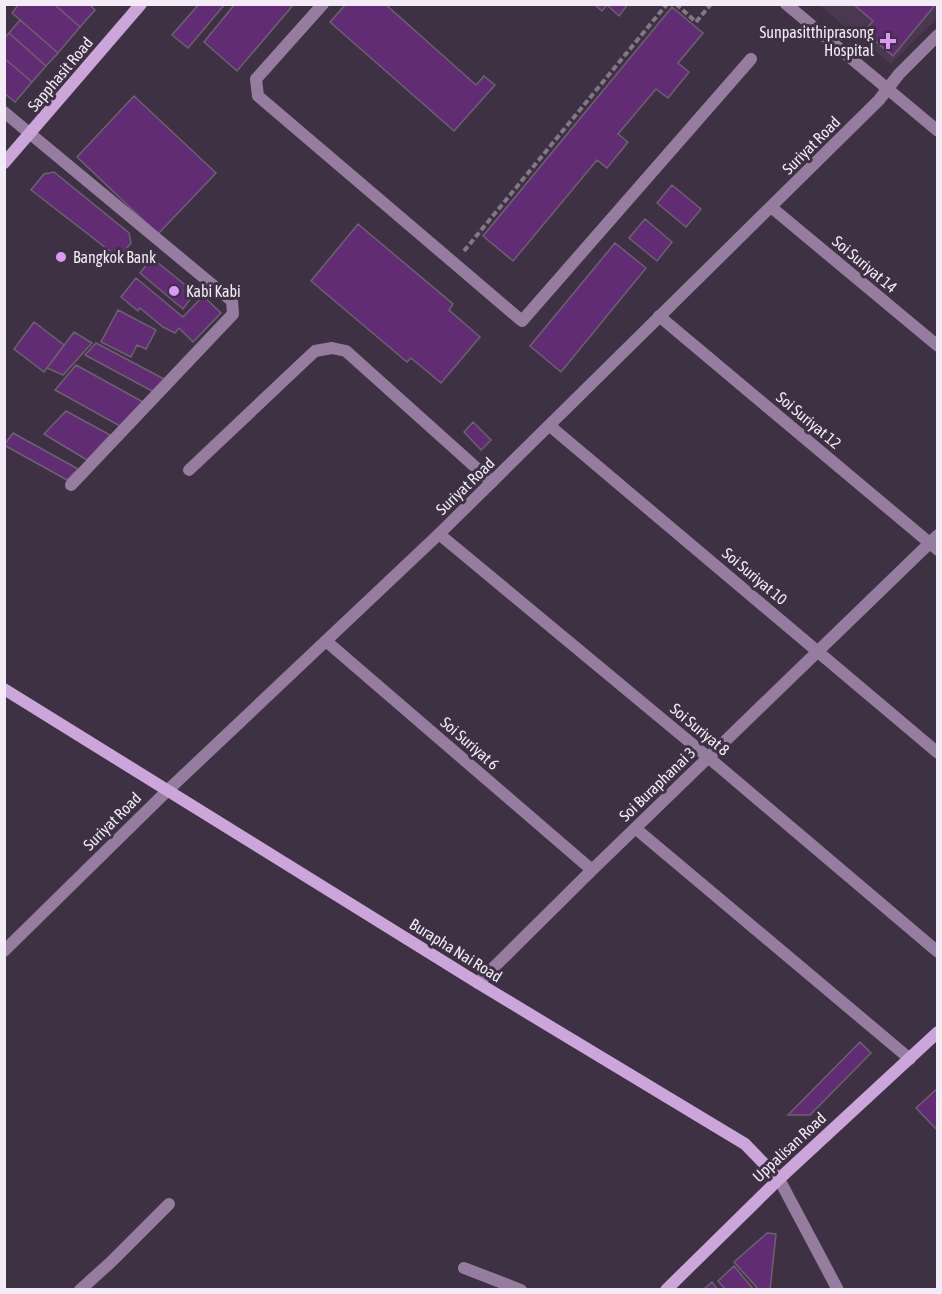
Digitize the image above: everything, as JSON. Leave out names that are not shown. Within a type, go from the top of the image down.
[{"type":"main road","name":"Sapphasit Road","points":[[4,164],[141,4]]},
{"type":"main road","name":"Burapha Nai Road","points":[[4,689],[478,983],[745,1144],[779,1179]]},
{"type":"main road","name":"Uppalisan Road","points":[[666,1290],[779,1179],[938,1032]]},
{"type":"street","points":[[323,4],[256,79],[258,96],[522,321],[751,59]]},
{"type":"street","points":[[786,4],[938,131]]},
{"type":"street","name":"Suriyat Road","points":[[4,951],[167,791],[550,426],[658,316],[879,100],[899,74],[938,35]]},
{"type":"street","points":[[4,112],[232,301],[233,314],[70,485]]},
{"type":"street","name":"Soi Suriyat 14","points":[[771,207],[938,346]]},
{"type":"street","name":"Soi Suriyat 12","points":[[658,316],[935,542]]},
{"type":"street","points":[[189,470],[315,351],[332,348],[346,351],[492,482]]},
{"type":"street","name":"Soi Suriyat 10","points":[[550,426],[938,753]]},
{"type":"street","name":"Soi Suriyat 8","points":[[439,534],[938,952]]},
{"type":"street","name":"Soi Buraphanai 3","points":[[478,983],[817,650],[935,542]]},
{"type":"street","name":"Soi Suriyat 6","points":[[326,641],[592,870]]},
{"type":"street","points":[[635,828],[910,1059]]},
{"type":"street","name":"Burapha Nai Road","points":[[779,1179],[838,1290]]},
{"type":"street","points":[[80,1290],[169,1204]]},
{"type":"street","points":[[464,1268],[521,1290]]},
{"type":"path","points":[[454,263],[667,4]]},
{"type":"path","points":[[676,4],[696,22],[711,4]]},
{"type":"shaded area","name":"Sunpasitthiprasong Hospital","points":[[819,5],[937,5],[937,18],[891,64]]},
{"type":"building","points":[[19,4],[54,4],[80,27],[58,53],[12,13]]},
{"type":"building","points":[[54,4],[89,4],[95,10],[80,27]]},
{"type":"building","points":[[199,4],[225,4],[188,48],[172,35]]},
{"type":"building","points":[[235,4],[294,4],[237,71],[204,42]]},
{"type":"building","points":[[346,4],[385,4],[476,85],[484,76],[495,85],[454,131],[330,22]]},
{"type":"building","points":[[594,4],[628,4],[619,16],[607,5],[602,11]]},
{"type":"building","points":[[853,4],[936,4],[893,56],[864,32],[873,21]]},
{"type":"building","points":[[672,7],[703,33],[678,63],[689,72],[668,98],[656,89],[618,134],[628,142],[607,168],[597,160],[513,261],[483,236]]},
{"type":"building","points":[[20,20],[58,53],[46,66],[9,33]]},
{"type":"building","points":[[9,33],[46,66],[32,82],[4,58],[4,38]]},
{"type":"building","points":[[4,58],[32,82],[15,102],[4,93]]},
{"type":"building","points":[[134,96],[216,173],[158,234],[77,157]]},
{"type":"building","points":[[54,172],[129,233],[131,243],[119,258],[31,190],[44,174]]},
{"type":"building","points":[[672,185],[701,209],[686,227],[657,203]]},
{"type":"building","points":[[645,219],[672,242],[657,261],[629,238]]},
{"type":"building","points":[[358,224],[453,304],[449,310],[480,337],[441,383],[411,358],[407,362],[311,281]]},
{"type":"building","points":[[615,243],[646,268],[561,372],[530,346]]},
{"type":"building","points":[[152,258],[195,293],[183,309],[140,273]]},
{"type":"building","points":[[136,278],[183,317],[203,296],[221,313],[193,342],[179,328],[175,333],[163,327],[140,308],[138,311],[121,297]]},
{"type":"building","points":[[118,310],[156,330],[146,349],[137,345],[131,357],[101,342]]},
{"type":"building","points":[[34,322],[64,345],[44,372],[14,349]]},
{"type":"building","points":[[74,332],[92,343],[63,375],[47,368]]},
{"type":"building","points":[[96,343],[166,380],[154,392],[85,355]]},
{"type":"building","points":[[76,365],[143,402],[120,426],[55,390]]},
{"type":"building","points":[[66,411],[110,435],[87,460],[44,434]]},
{"type":"building","points":[[473,422],[491,440],[481,450],[464,432]]},
{"type":"building","points":[[13,433],[78,469],[67,480],[4,445]]},
{"type":"building","points":[[860,1042],[871,1053],[810,1115],[788,1115]]},
{"type":"building","points":[[938,1088],[938,1131],[916,1108]]},
{"type":"building","points":[[767,1233],[776,1234],[770,1290],[759,1290],[734,1262]]},
{"type":"building","points":[[734,1266],[754,1290],[726,1290],[718,1281]]},
{"type":"building","points":[[712,1282],[718,1290],[703,1290]]},
{"type":"place","name":"Sunpasitthiprasong Hospital","points":[[888,41]]},
{"type":"place","name":"Bangkok Bank","points":[[61,257]]},
{"type":"place","name":"Kabi Kabi","points":[[174,291]]}]
